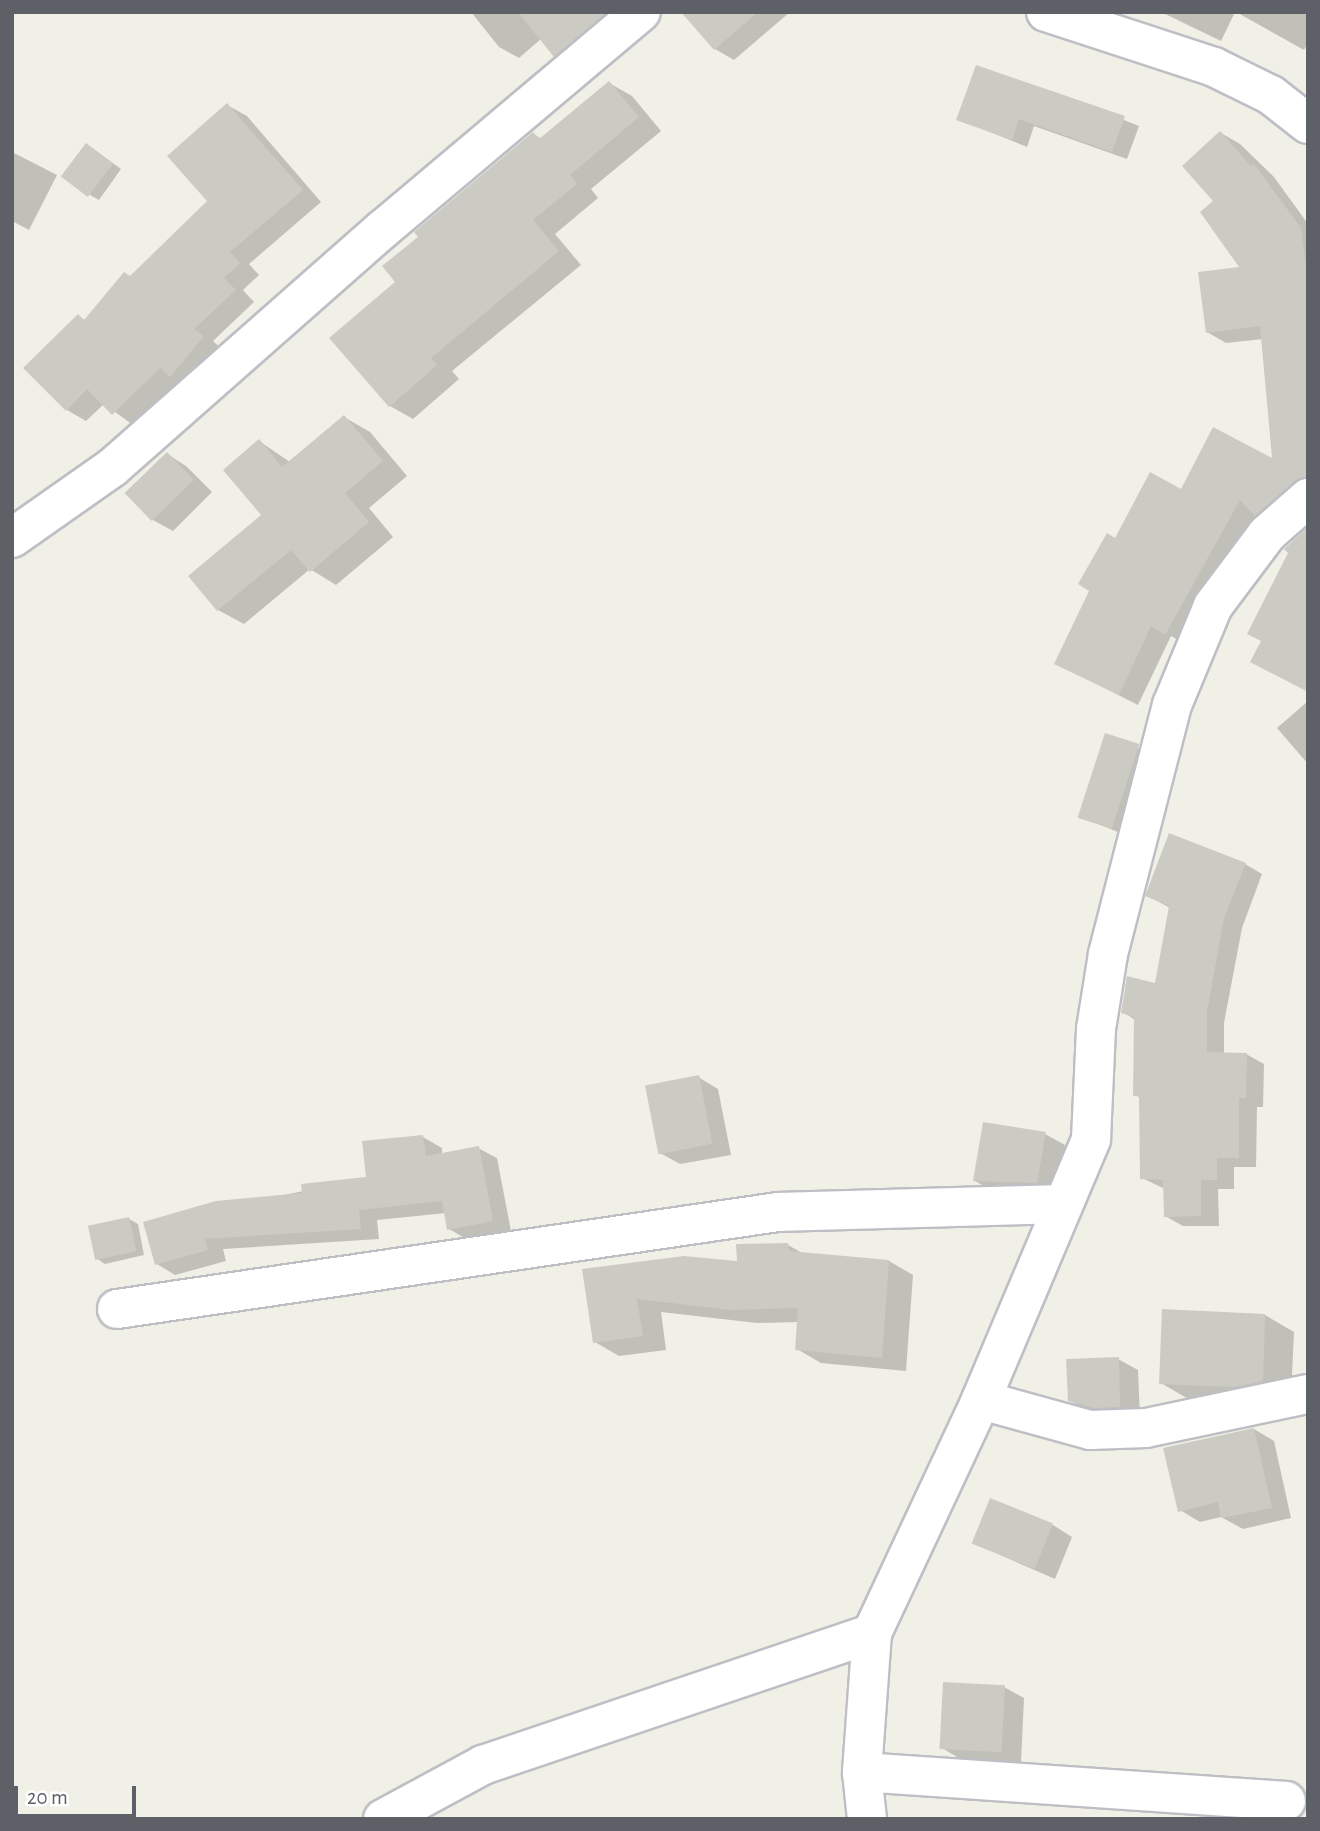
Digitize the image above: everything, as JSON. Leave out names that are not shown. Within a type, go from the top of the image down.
[{"type":"street","points":[[12,538],[123,459],[383,229],[641,12]]},
{"type":"street","points":[[1046,12],[1214,67],[1271,95],[1308,124]]},
{"type":"street","points":[[867,1819],[862,1772],[872,1633],[981,1401],[1091,1139],[1096,1029],[1108,954],[1172,705],[1213,606],[1267,534],[1308,498]]},
{"type":"street","points":[[117,1309],[778,1212],[1062,1204]]},
{"type":"street","points":[[981,1401],[1090,1430],[1146,1428],[1308,1394]]},
{"type":"street","points":[[383,1819],[483,1765],[872,1633]]},
{"type":"street","points":[[862,1772],[1286,1801]]},
{"type":"building","points":[[518,12],[607,12],[554,57]]},
{"type":"building","points":[[681,12],[758,12],[714,50]]},
{"type":"building","points":[[976,65],[1125,116],[1112,152],[1019,119],[1012,140],[956,120]]},
{"type":"building","points":[[609,81],[639,117],[570,175],[577,184],[533,220],[559,251],[431,358],[437,365],[389,407],[329,338],[395,282],[382,266],[418,237],[414,232],[533,132],[539,139]]},
{"type":"building","points":[[227,103],[303,190],[230,252],[240,263],[224,278],[236,290],[194,329],[204,336],[170,377],[160,368],[112,415],[87,389],[66,411],[23,368],[78,314],[84,320],[124,272],[130,276],[207,201],[167,156]]},
{"type":"building","points":[[1220,131],[1251,166],[1254,164],[1301,228],[1308,279],[1308,477],[1294,482],[1255,516],[1240,500],[1165,635],[1151,626],[1119,695],[1054,664],[1089,591],[1078,584],[1107,533],[1115,538],[1150,472],[1181,489],[1213,427],[1272,458],[1260,326],[1206,333],[1198,272],[1239,267],[1200,212],[1213,201],[1182,166]]},
{"type":"building","points":[[86,143],[113,163],[88,197],[61,177]]},
{"type":"building","points":[[344,415],[383,461],[345,493],[369,522],[310,572],[291,550],[217,611],[188,576],[261,515],[223,470],[259,439],[282,467]]},
{"type":"building","points":[[167,452],[194,480],[152,521],[125,493]]},
{"type":"building","points":[[1308,527],[1308,692],[1250,662],[1261,641],[1247,634],[1288,553],[1284,549]]},
{"type":"building","points":[[1105,733],[1139,744],[1112,829],[1077,818]]},
{"type":"building","points":[[1169,833],[1246,863],[1224,918],[1207,1012],[1207,1052],[1247,1053],[1246,1098],[1239,1098],[1239,1158],[1217,1158],[1217,1180],[1201,1180],[1201,1216],[1164,1217],[1163,1180],[1140,1179],[1139,1096],[1133,1096],[1134,1017],[1121,1013],[1127,976],[1155,983],[1169,906],[1145,896]]},
{"type":"building","points":[[699,1075],[712,1144],[658,1154],[645,1085]]},
{"type":"building","points":[[983,1122],[1046,1132],[1037,1183],[973,1181]]},
{"type":"building","points":[[423,1135],[426,1156],[479,1146],[493,1221],[447,1230],[442,1201],[359,1210],[361,1229],[205,1239],[208,1250],[155,1265],[143,1222],[216,1201],[302,1193],[301,1184],[366,1177],[362,1141]]},
{"type":"building","points":[[129,1217],[136,1251],[95,1260],[88,1226]]},
{"type":"building","points":[[788,1243],[789,1251],[889,1260],[882,1358],[795,1350],[798,1308],[731,1310],[637,1299],[643,1336],[593,1343],[582,1269],[684,1256],[737,1261],[736,1244]]},
{"type":"building","points":[[1162,1309],[1265,1314],[1263,1381],[1234,1387],[1159,1384]]},
{"type":"building","points":[[1119,1357],[1120,1407],[1093,1408],[1068,1401],[1066,1359]]},
{"type":"building","points":[[1254,1428],[1272,1508],[1221,1518],[1218,1502],[1178,1512],[1163,1448]]},
{"type":"building","points":[[990,1498],[1053,1523],[1035,1569],[972,1543]]},
{"type":"building","points":[[943,1682],[1005,1685],[1001,1752],[939,1749]]}]
